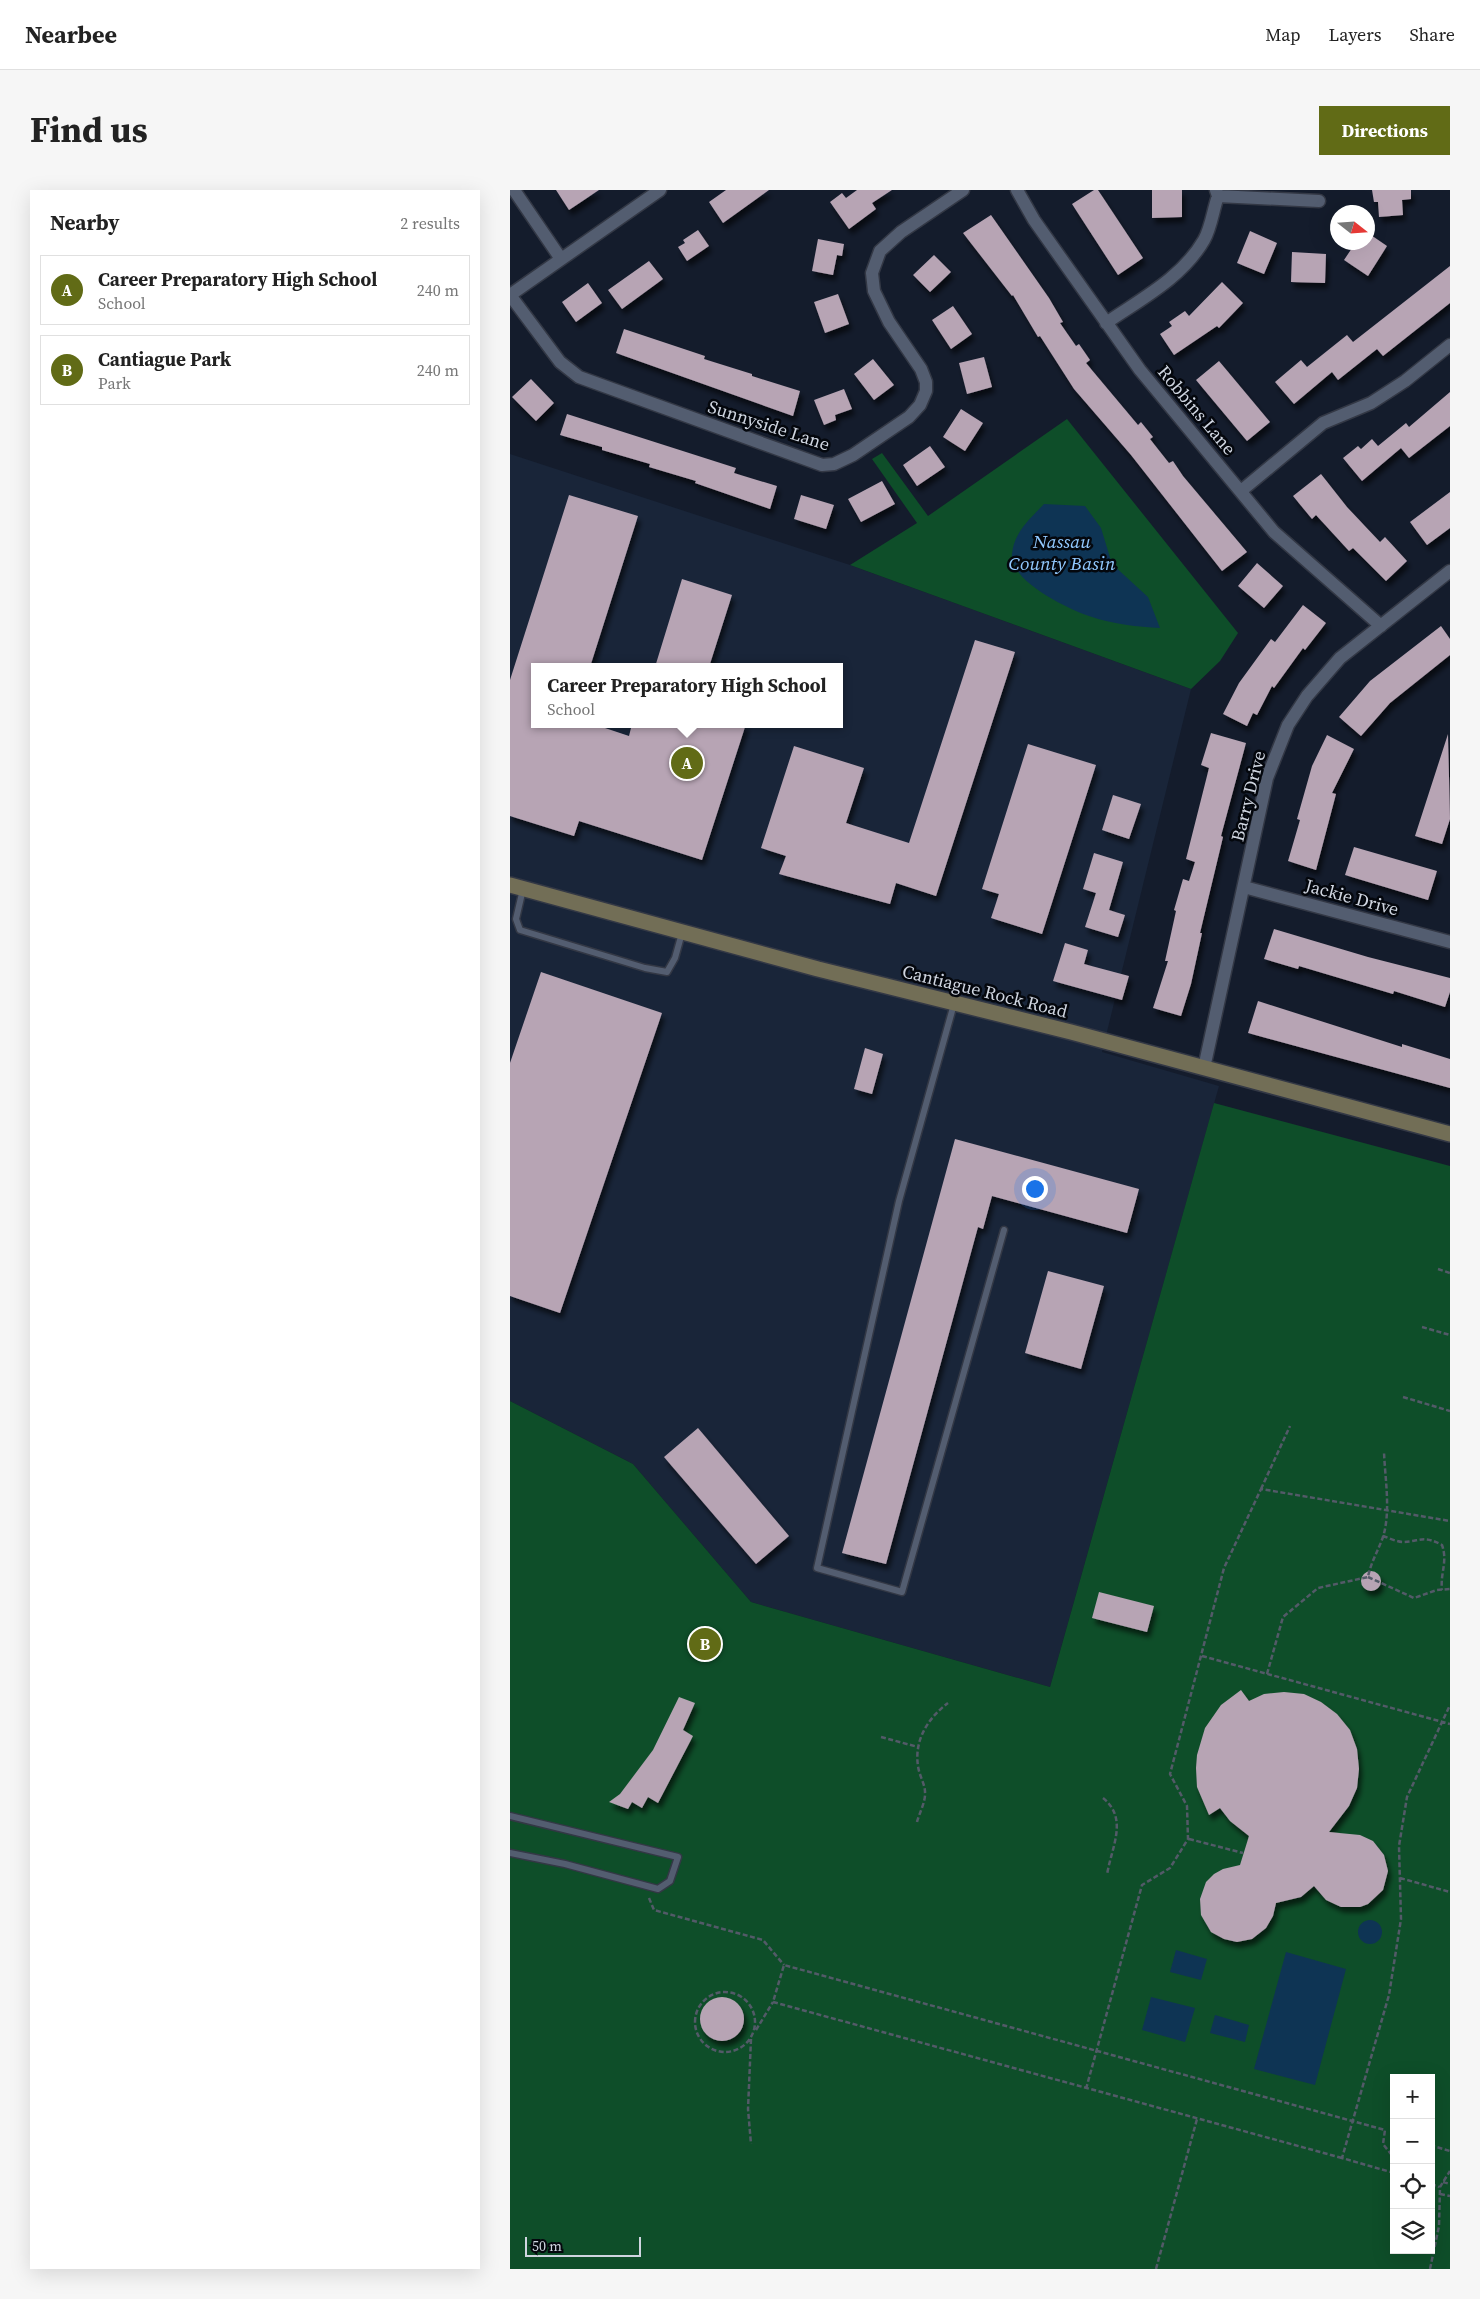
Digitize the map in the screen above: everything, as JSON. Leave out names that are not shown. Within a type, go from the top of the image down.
[{"type":"main road","name":"Cantiague Rock Road","points":[[517,887],[818,969],[1204,1068],[1450,1134]]},
{"type":"street","points":[[514,190],[561,259]]},
{"type":"street","points":[[510,295],[660,190]]},
{"type":"street","name":"Sunnyside Lane","points":[[510,295],[560,362],[579,377],[801,458],[822,464],[834,464],[853,455],[901,422],[920,406],[926,391],[926,382],[921,369],[889,322],[874,292],[872,273],[880,251],[894,238],[963,190]]},
{"type":"street","name":"Robbins Lane","points":[[1017,190],[1034,220],[1140,370],[1274,532],[1381,626]]},
{"type":"street","points":[[1106,323],[1177,274],[1188,263],[1205,239],[1217,193],[1319,201]]},
{"type":"street","points":[[1241,490],[1323,423],[1371,403],[1405,381],[1450,346]]},
{"type":"street","name":"Barry Drive","points":[[1204,1068],[1267,778],[1288,725],[1321,679],[1340,658],[1450,571]]},
{"type":"street","name":"Jackie Drive","points":[[1244,887],[1450,942]]},
{"type":"lane","points":[[517,887],[516,920],[520,930],[645,968],[667,972],[675,958],[682,932]]},
{"type":"lane","points":[[955,1003],[898,1201],[817,1568],[902,1592],[1004,1230]]},
{"type":"lane","points":[[510,1816],[678,1856],[670,1881],[658,1889],[564,1864],[510,1854]]},
{"type":"path","points":[[1438,1269],[1450,1273]]},
{"type":"path","points":[[1422,1327],[1450,1335]]},
{"type":"path","points":[[1403,1397],[1450,1411]]},
{"type":"path","points":[[1086,2090],[1142,1885],[1170,1868],[1188,1839],[1187,1806],[1170,1774],[1224,1568],[1290,1426]]},
{"type":"path","points":[[1368,1577],[1370,1564],[1383,1536],[1387,1510],[1384,1452]]},
{"type":"path","points":[[1261,1488],[1450,1520]]},
{"type":"path","points":[[1383,1536],[1402,1542],[1416,1539],[1431,1540],[1442,1546],[1446,1556],[1446,1567],[1441,1578],[1442,1590]]},
{"type":"path","points":[[1267,1674],[1282,1617],[1318,1588],[1368,1577],[1414,1598],[1450,1589]]},
{"type":"path","points":[[1202,1656],[1450,1724]]},
{"type":"path","points":[[917,1822],[925,1792],[917,1766],[918,1747],[923,1731],[937,1711],[948,1703]]},
{"type":"path","points":[[1342,2158],[1389,1995],[1401,1919],[1399,1846],[1408,1796],[1450,1705]]},
{"type":"path","points":[[881,1737],[918,1747]]},
{"type":"path","points":[[1103,1798],[1111,1805],[1118,1822],[1107,1875]]},
{"type":"path","points":[[1188,1839],[1243,1853]]},
{"type":"path","points":[[1400,1878],[1450,1892]]},
{"type":"path","points":[[643,1885],[654,1910],[763,1940],[784,1965],[1354,2120],[1385,2130],[1383,2144],[1390,2155]]},
{"type":"path","points":[[751,2144],[748,2109],[751,2038],[756,2018],[752,2008],[737,1994],[727,1991],[716,1992],[700,2005],[695,2023],[701,2041],[709,2048],[717,2052],[736,2050],[751,2038],[773,2002],[784,1965]]},
{"type":"path","points":[[773,2002],[1390,2173]]},
{"type":"path","points":[[1156,2269],[1197,2119]]},
{"type":"path","points":[[1435,2146],[1450,2151]]},
{"type":"path","points":[[1430,2269],[1440,2226],[1440,2187],[1450,2171]]},
{"type":"path","points":[[1443,2182],[1450,2184]]},
{"type":"path","points":[[1435,2185],[1440,2187]]},
{"type":"path","points":[[1440,2194],[1450,2196]]},
{"type":"shaded area","points":[[510,454],[850,565],[1191,689],[1102,1052],[1219,1086],[1050,1687],[751,1602],[633,1464],[510,1401]]},
{"type":"green space","points":[[1067,419],[1238,633],[1220,661],[1191,689],[850,565],[917,523],[872,459],[882,453],[928,516]]},
{"type":"green space","points":[[1214,1103],[1450,1166],[1450,2269],[510,2269],[510,1401],[633,1464],[751,1602],[1050,1687]]},
{"type":"water","name":"Nassau County Basin","points":[[1044,504],[1085,506],[1101,528],[1112,564],[1148,597],[1160,628],[1117,623],[1082,613],[1043,593],[1020,574],[1014,564],[1013,546],[1019,532]]},
{"type":"water","points":[[1370,1920],[1375,1921],[1381,1927],[1381,1937],[1375,1943],[1370,1944],[1365,1943],[1359,1937],[1358,1932],[1359,1927],[1365,1921]]},
{"type":"water","points":[[1176,1950],[1207,1959],[1201,1980],[1170,1972]]},
{"type":"water","points":[[1286,1952],[1346,1969],[1315,2085],[1254,2069]]},
{"type":"water","points":[[1151,1997],[1195,2008],[1185,2042],[1142,2030]]},
{"type":"water","points":[[1215,2015],[1249,2025],[1245,2042],[1210,2033]]},
{"type":"building","points":[[556,190],[599,190],[569,210]]},
{"type":"building","points":[[726,190],[769,190],[723,223],[709,202]]},
{"type":"building","points":[[857,190],[892,190],[872,203],[876,209],[849,229],[830,202],[842,193],[846,198]]},
{"type":"building","points":[[1094,190],[1098,190],[1143,258],[1118,275],[1072,204]]},
{"type":"building","points":[[1152,190],[1182,190],[1182,217],[1152,218]]},
{"type":"building","points":[[1372,190],[1411,190],[1411,199],[1402,200],[1403,215],[1379,217],[1378,202],[1374,202]]},
{"type":"building","points":[[991,215],[1049,298],[1063,322],[1060,323],[1076,346],[1079,344],[1090,360],[1086,363],[1138,425],[1141,422],[1153,437],[1150,439],[1169,463],[1173,461],[1183,476],[1247,552],[1222,571],[1131,455],[1074,389],[1040,336],[1038,337],[1013,295],[963,233]]},
{"type":"building","points":[[698,230],[709,246],[687,261],[678,247],[685,243],[683,240]]},
{"type":"building","points":[[1250,231],[1277,243],[1264,274],[1237,263]]},
{"type":"building","points":[[1375,238],[1387,246],[1368,276],[1344,260],[1351,250],[1375,250]]},
{"type":"building","points":[[818,239],[844,244],[842,256],[837,255],[833,275],[812,271]]},
{"type":"building","points":[[1292,252],[1326,254],[1325,283],[1291,282]]},
{"type":"building","points":[[934,255],[951,272],[930,292],[913,275]]},
{"type":"building","points":[[649,261],[663,279],[622,309],[608,290]]},
{"type":"building","points":[[1450,266],[1450,303],[1383,356],[1377,349],[1338,380],[1332,372],[1294,404],[1275,382],[1301,360],[1307,367],[1347,335],[1353,342]]},
{"type":"building","points":[[1222,282],[1243,303],[1219,328],[1217,326],[1174,355],[1160,334],[1172,326],[1169,322],[1185,311],[1189,316]]},
{"type":"building","points":[[588,283],[602,303],[576,322],[562,302]]},
{"type":"building","points":[[838,294],[849,324],[825,333],[814,302]]},
{"type":"building","points":[[953,306],[972,334],[951,349],[932,320]]},
{"type":"building","points":[[624,329],[705,356],[704,359],[752,374],[752,376],[800,391],[793,416],[616,353]]},
{"type":"building","points":[[984,357],[992,387],[967,394],[959,363]]},
{"type":"building","points":[[873,359],[894,385],[874,400],[854,374]]},
{"type":"building","points":[[1219,361],[1270,422],[1247,441],[1196,380]]},
{"type":"building","points":[[531,379],[554,403],[536,421],[512,397]]},
{"type":"building","points":[[844,389],[852,409],[835,415],[836,420],[824,425],[814,400]]},
{"type":"building","points":[[1450,392],[1450,426],[1409,458],[1401,448],[1362,481],[1343,458],[1358,446],[1361,449],[1372,439],[1378,446],[1406,423],[1409,427]]},
{"type":"building","points":[[961,409],[983,423],[965,451],[943,437]]},
{"type":"building","points":[[567,414],[736,468],[734,473],[777,486],[770,509],[695,483],[696,481],[649,467],[650,464],[602,450],[602,447],[560,435]]},
{"type":"building","points":[[930,446],[945,467],[917,486],[903,465]]},
{"type":"building","points":[[1321,474],[1347,507],[1380,542],[1385,537],[1407,561],[1386,581],[1353,548],[1349,551],[1316,515],[1312,519],[1293,496]]},
{"type":"building","points":[[882,481],[895,504],[861,522],[848,499]]},
{"type":"building","points":[[1450,492],[1450,528],[1427,545],[1410,522]]},
{"type":"building","points":[[569,495],[638,516],[591,663],[531,663],[531,728],[605,728],[629,736],[631,728],[745,728],[702,860],[579,821],[574,836],[510,816],[510,680]]},
{"type":"building","points":[[801,495],[834,505],[826,529],[794,519]]},
{"type":"building","points":[[1257,563],[1283,586],[1264,608],[1238,586]]},
{"type":"building","points":[[682,579],[732,595],[710,663],[656,663]]},
{"type":"building","points":[[1303,605],[1326,623],[1305,650],[1303,648],[1274,688],[1272,686],[1257,715],[1253,713],[1247,726],[1223,714],[1239,683],[1271,639],[1275,642]]},
{"type":"building","points":[[1441,626],[1450,639],[1450,655],[1390,703],[1361,736],[1339,717],[1370,681]]},
{"type":"building","points":[[975,640],[1015,652],[936,896],[896,883],[890,904],[779,874],[786,856],[761,848],[794,746],[864,768],[846,823],[909,843]]},
{"type":"building","points":[[1211,733],[1246,743],[1221,836],[1223,837],[1200,933],[1202,933],[1191,984],[1181,1016],[1153,1008],[1168,961],[1165,961],[1176,911],[1174,910],[1183,879],[1189,881],[1195,862],[1186,859],[1209,768],[1201,765]]},
{"type":"building","points":[[1448,734],[1450,819],[1442,844],[1415,836]]},
{"type":"building","points":[[1327,735],[1354,749],[1332,793],[1336,794],[1316,870],[1288,861],[1300,820],[1297,819],[1312,766]]},
{"type":"building","points":[[1028,744],[1096,765],[1042,934],[991,918],[999,894],[982,889]]},
{"type":"building","points":[[1113,795],[1141,804],[1129,839],[1102,830]]},
{"type":"building","points":[[1354,847],[1437,871],[1428,900],[1345,875]]},
{"type":"building","points":[[1094,853],[1123,862],[1109,910],[1125,915],[1118,937],[1085,927],[1096,893],[1083,889]]},
{"type":"building","points":[[1274,929],[1368,957],[1450,978],[1450,992],[1445,1007],[1394,991],[1393,994],[1299,966],[1298,969],[1264,959]]},
{"type":"building","points":[[1065,943],[1088,950],[1084,964],[1129,976],[1122,1000],[1053,981]]},
{"type":"building","points":[[541,972],[662,1013],[560,1313],[510,1296],[510,1063]]},
{"type":"building","points":[[1258,1001],[1402,1047],[1402,1044],[1450,1059],[1450,1088],[1248,1033]]},
{"type":"building","points":[[865,1048],[883,1054],[872,1094],[854,1089]]},
{"type":"building","points":[[955,1139],[1139,1189],[1127,1233],[992,1196],[983,1229],[978,1227],[886,1564],[842,1553]]},
{"type":"building","points":[[1048,1271],[1104,1286],[1081,1369],[1025,1353]]},
{"type":"building","points":[[698,1428],[789,1536],[756,1564],[664,1457]]},
{"type":"building","points":[[1371,1571],[1378,1574],[1381,1581],[1378,1588],[1371,1591],[1364,1588],[1361,1581],[1364,1574]]},
{"type":"building","points":[[1099,1592],[1154,1606],[1147,1632],[1092,1618]]},
{"type":"building","points":[[1241,1690],[1249,1701],[1264,1694],[1284,1692],[1304,1694],[1321,1702],[1337,1714],[1350,1730],[1357,1749],[1359,1769],[1357,1788],[1349,1806],[1329,1832],[1360,1835],[1373,1841],[1384,1855],[1388,1871],[1383,1890],[1368,1904],[1360,1907],[1341,1907],[1326,1900],[1314,1886],[1301,1897],[1276,1903],[1273,1916],[1266,1928],[1252,1939],[1237,1942],[1224,1939],[1211,1932],[1201,1915],[1200,1899],[1206,1882],[1214,1874],[1223,1869],[1240,1865],[1249,1836],[1230,1821],[1220,1808],[1209,1815],[1197,1787],[1196,1768],[1197,1755],[1205,1728],[1221,1705]]},
{"type":"building","points":[[679,1697],[695,1703],[683,1730],[693,1736],[658,1803],[648,1797],[642,1808],[632,1802],[628,1809],[609,1802],[620,1794],[653,1750]]},
{"type":"building","points":[[722,1997],[734,2001],[740,2007],[744,2019],[740,2031],[734,2037],[722,2041],[710,2037],[704,2031],[700,2019],[704,2007],[710,2001]]},
{"type":"place","name":"Career Preparatory High School","points":[[687,763]]},
{"type":"place","name":"Cantiague Park","points":[[705,1644]]}]
